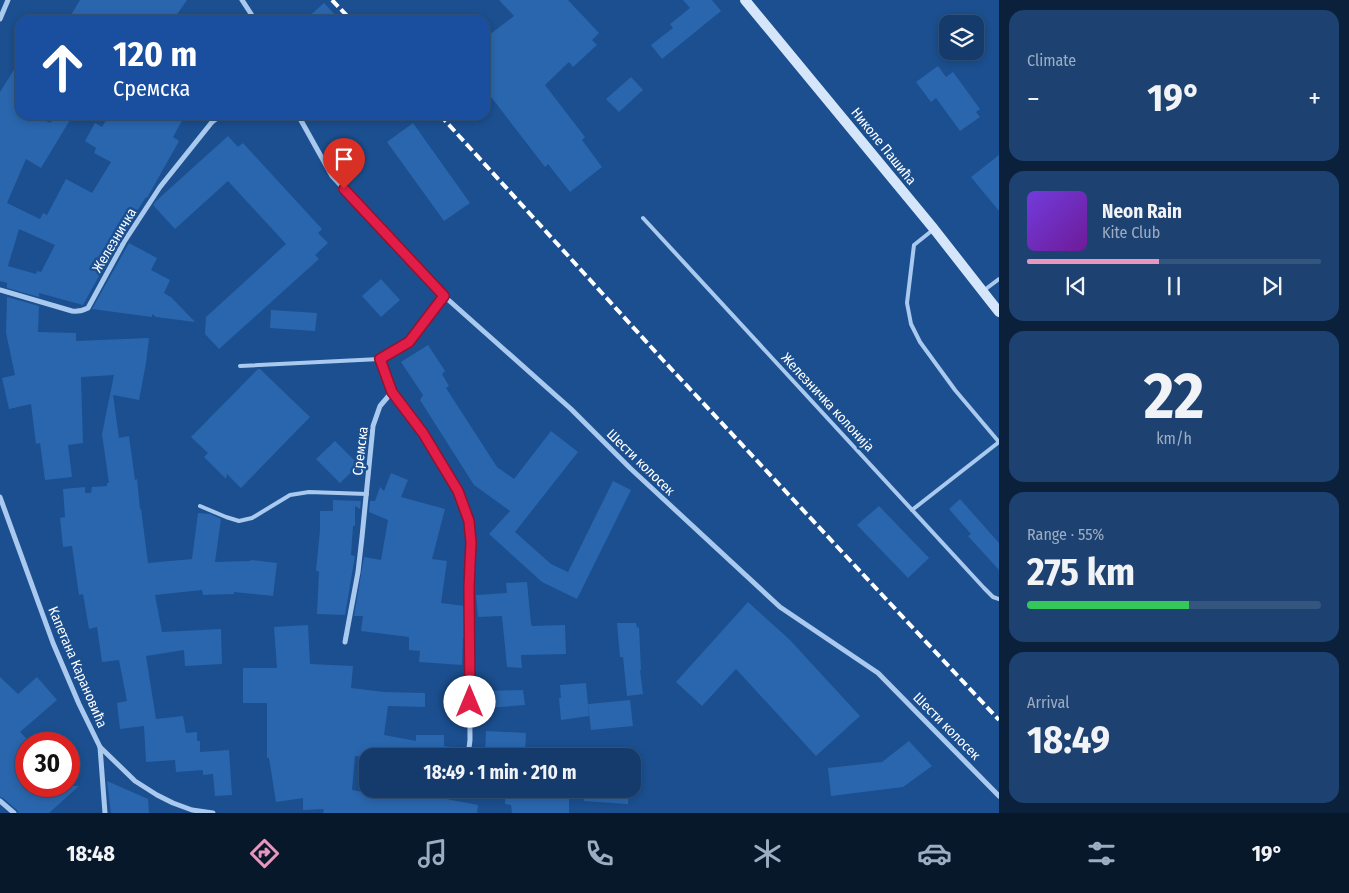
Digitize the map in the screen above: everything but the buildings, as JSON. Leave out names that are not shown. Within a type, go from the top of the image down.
[{"type":"main road","name":"Николе Пашића","points":[[745,0],[999,312]]},
{"type":"street","points":[[0,19],[8,0]]},
{"type":"street","points":[[242,0],[252,15]]},
{"type":"street","name":"Железничка","points":[[0,290],[72,311],[82,311],[88,308],[124,242],[160,187],[215,120]]},
{"type":"street","name":"Шести колосек","points":[[301,120],[332,176],[444,296],[571,409],[630,468],[780,607],[878,673],[999,796]]},
{"type":"street","points":[[444,296],[409,342],[380,359],[392,392],[423,433],[458,491],[469,521],[471,542],[469,588],[469,748]]},
{"type":"street","name":"Сремска","points":[[345,642],[358,572],[373,426],[380,406],[392,392]]},
{"type":"street","name":"Капетана Карановића","points":[[0,497],[53,643],[100,747],[144,788],[173,803],[192,810],[213,813]]},
{"type":"street","points":[[100,747],[105,813]]},
{"type":"street","points":[[0,801],[14,813]]},
{"type":"lane","name":"Железничка колонија","points":[[643,218],[984,588],[993,597],[999,599]]},
{"type":"lane","points":[[912,510],[999,442],[955,390],[920,342],[911,324],[907,303],[914,245],[934,230]]},
{"type":"lane","points":[[983,291],[999,279]]},
{"type":"lane","points":[[240,366],[380,359]]},
{"type":"lane","points":[[200,506],[239,521],[252,518],[290,495],[309,492],[367,494]]},
{"type":"railway","points":[[332,0],[346,15]]},
{"type":"railway","points":[[445,120],[662,359],[999,720]]},
{"type":"route","points":[[344,189],[444,296],[409,342],[380,359],[392,392],[423,433],[458,491],[469,521],[471,542],[469,588],[470,702]]}]
